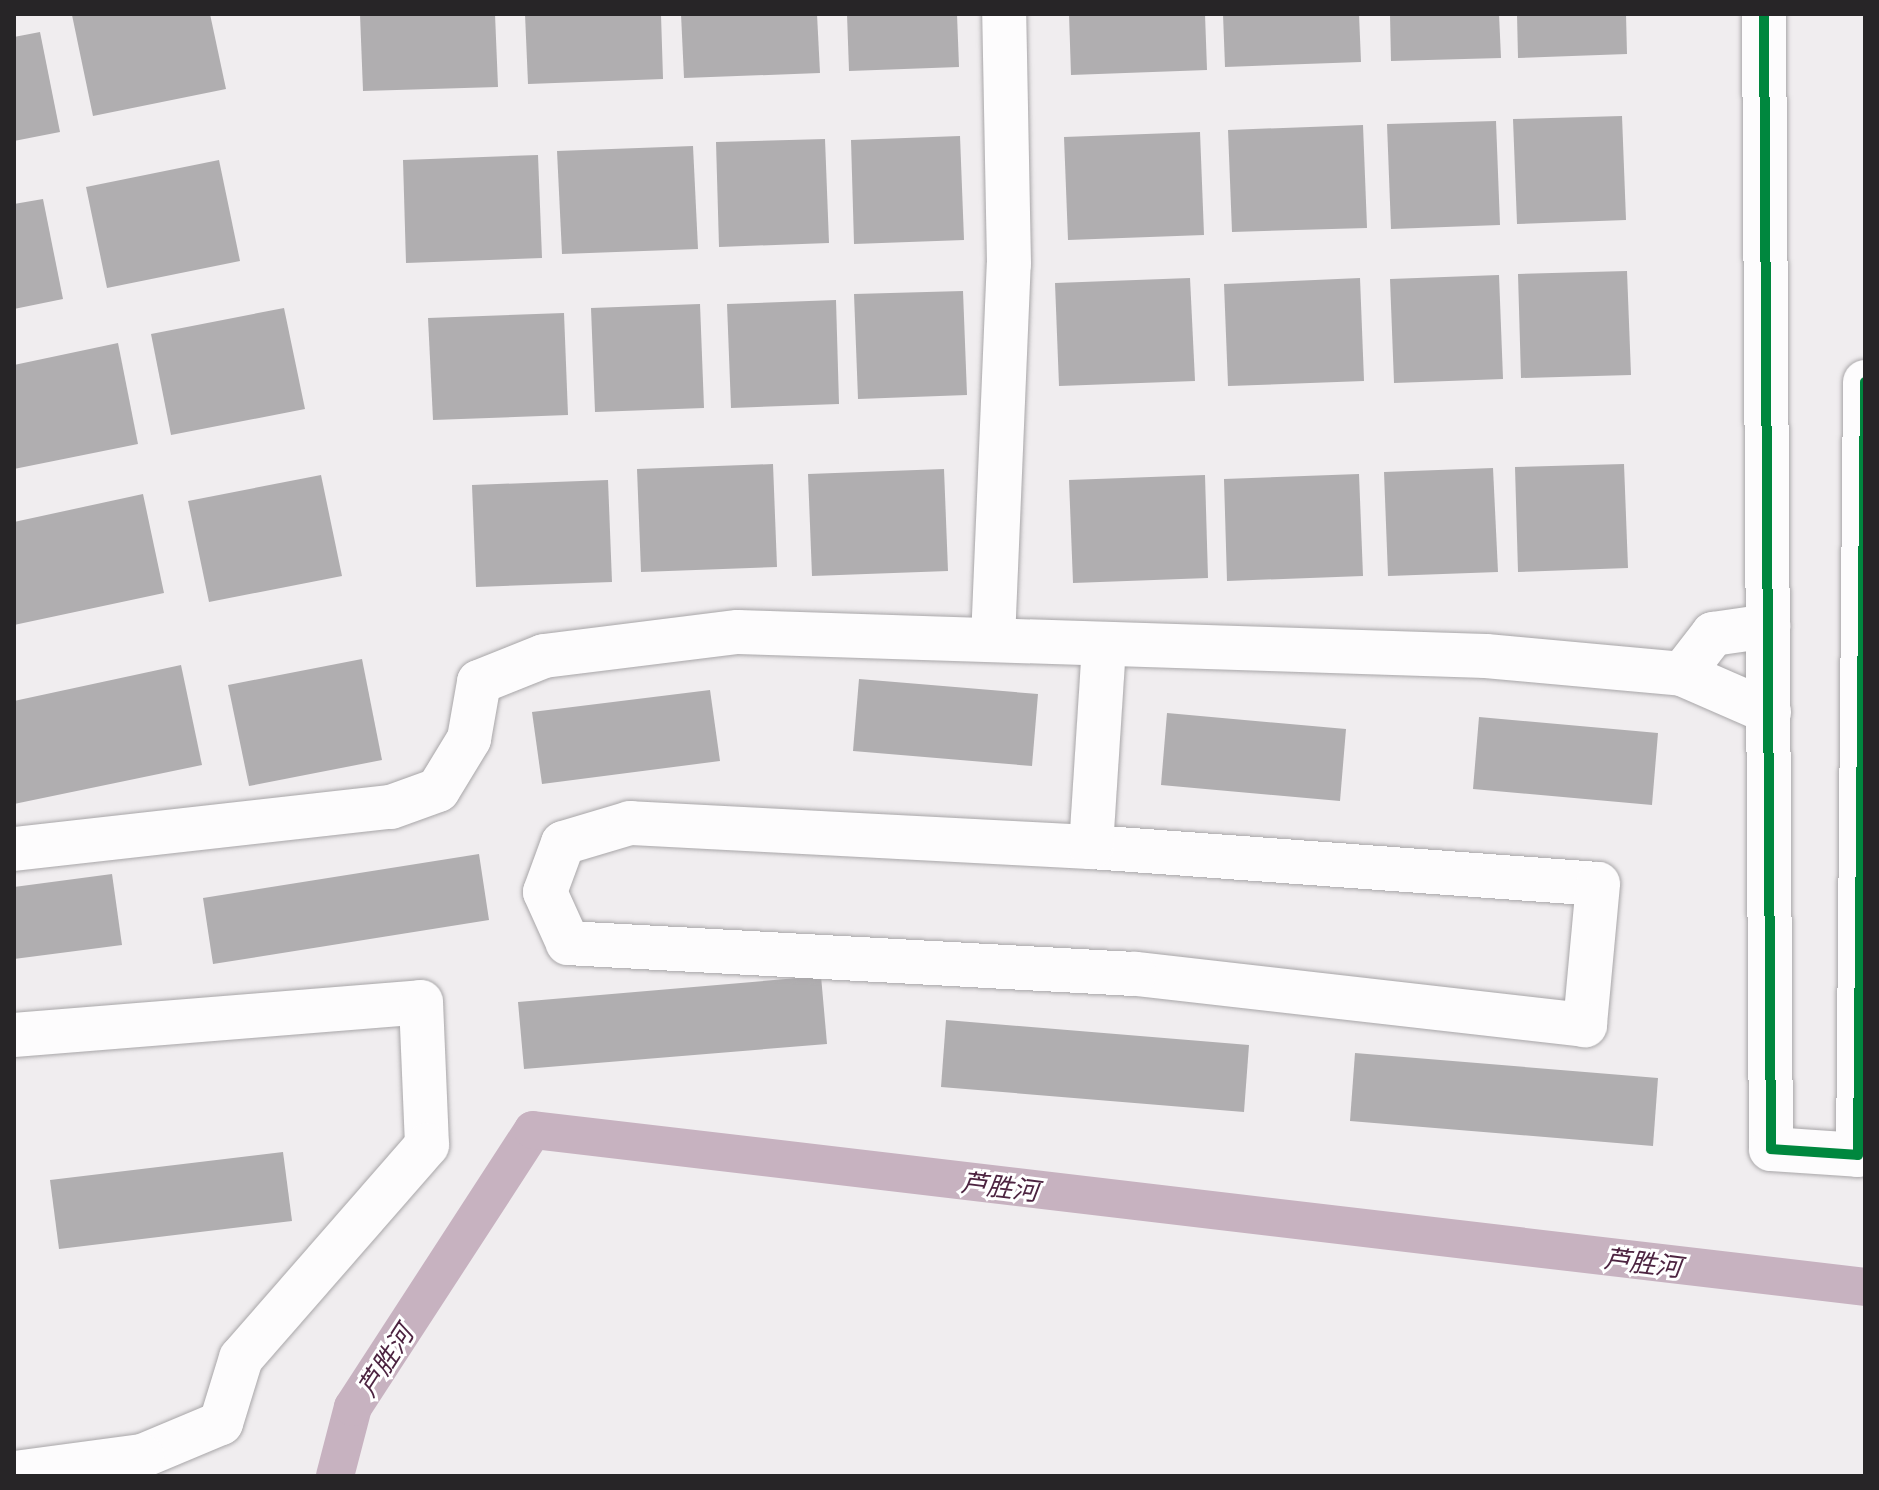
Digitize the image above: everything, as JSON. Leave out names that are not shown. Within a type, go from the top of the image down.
[{"type":"street","points":[[993,640],[1009,264],[1004,14]]},
{"type":"street","points":[[1764,14],[1771,1149],[1858,1155],[1865,382]]},
{"type":"street","points":[[1682,674],[1713,634],[1768,626]]},
{"type":"street","points":[[14,849],[391,807],[438,790],[469,739],[479,682],[544,656],[738,632],[1486,656],[1682,674],[1769,712]]},
{"type":"street","points":[[1091,847],[1104,644]]},
{"type":"street","points":[[630,823],[1091,847],[1598,884],[1585,1025],[1134,974],[568,943],[545,892],[563,843],[630,823]]},
{"type":"street","points":[[14,1035],[421,1002],[427,1145],[241,1358],[221,1423],[142,1456],[14,1473]]},
{"type":"building","points":[[210,14],[226,89],[93,116],[72,15]]},
{"type":"building","points":[[360,14],[495,14],[498,87],[363,91]]},
{"type":"building","points":[[525,14],[661,14],[663,79],[528,84]]},
{"type":"building","points":[[681,14],[817,14],[820,73],[684,78]]},
{"type":"building","points":[[847,14],[957,14],[959,67],[849,71]]},
{"type":"building","points":[[1069,14],[1205,14],[1207,70],[1071,75]]},
{"type":"building","points":[[1223,14],[1359,14],[1361,62],[1225,67]]},
{"type":"building","points":[[1390,14],[1499,14],[1501,58],[1391,61]]},
{"type":"building","points":[[1517,14],[1626,14],[1627,54],[1518,58]]},
{"type":"building","points":[[40,32],[60,132],[14,141],[14,37]]},
{"type":"building","points":[[1622,116],[1626,220],[1517,224],[1513,119]]},
{"type":"building","points":[[1496,121],[1500,225],[1391,229],[1387,124]]},
{"type":"building","points":[[1363,125],[1367,228],[1232,232],[1228,130]]},
{"type":"building","points":[[1200,132],[1204,235],[1068,240],[1064,137]]},
{"type":"building","points":[[960,136],[964,240],[854,244],[851,140]]},
{"type":"building","points":[[825,139],[829,243],[719,247],[716,142]]},
{"type":"building","points":[[693,146],[698,249],[562,254],[557,151]]},
{"type":"building","points":[[538,155],[542,258],[406,263],[403,160]]},
{"type":"building","points":[[219,160],[240,261],[107,288],[86,187]]},
{"type":"building","points":[[43,199],[63,299],[14,309],[14,204]]},
{"type":"building","points":[[1627,271],[1631,375],[1521,378],[1518,274]]},
{"type":"building","points":[[1499,275],[1503,379],[1394,383],[1390,279]]},
{"type":"building","points":[[1190,278],[1195,381],[1059,386],[1055,283]]},
{"type":"building","points":[[1360,278],[1364,381],[1228,386],[1224,284]]},
{"type":"building","points":[[963,291],[967,395],[858,399],[854,294]]},
{"type":"building","points":[[836,300],[839,404],[731,408],[727,304]]},
{"type":"building","points":[[700,304],[704,408],[595,412],[591,308]]},
{"type":"building","points":[[284,308],[305,409],[171,435],[151,334]]},
{"type":"building","points":[[564,313],[568,415],[433,420],[428,318]]},
{"type":"building","points":[[118,343],[138,444],[14,469],[14,365]]},
{"type":"building","points":[[773,464],[777,567],[641,572],[637,469]]},
{"type":"building","points":[[1624,464],[1628,568],[1518,572],[1515,467]]},
{"type":"building","points":[[1493,468],[1498,572],[1388,576],[1384,472]]},
{"type":"building","points":[[944,469],[948,571],[812,576],[808,474]]},
{"type":"building","points":[[1359,474],[1363,576],[1227,581],[1224,479]]},
{"type":"building","points":[[321,475],[342,576],[209,602],[188,501]]},
{"type":"building","points":[[1205,475],[1208,578],[1073,583],[1069,480]]},
{"type":"building","points":[[608,480],[612,582],[476,587],[472,485]]},
{"type":"building","points":[[143,494],[164,593],[14,625],[14,522]]},
{"type":"building","points":[[362,659],[382,760],[249,786],[228,685]]},
{"type":"building","points":[[181,665],[202,765],[14,804],[14,701]]},
{"type":"building","points":[[859,679],[1038,694],[1032,766],[853,751]]},
{"type":"building","points":[[710,690],[720,761],[542,784],[532,712]]},
{"type":"building","points":[[1167,713],[1346,729],[1340,801],[1161,785]]},
{"type":"building","points":[[1479,717],[1658,733],[1652,805],[1473,789]]},
{"type":"building","points":[[479,854],[489,920],[213,964],[203,898]]},
{"type":"building","points":[[112,874],[122,945],[14,959],[14,887]]},
{"type":"building","points":[[821,976],[827,1044],[524,1069],[518,1002]]},
{"type":"building","points":[[946,1020],[1249,1045],[1244,1112],[941,1087]]},
{"type":"building","points":[[1355,1053],[1658,1078],[1653,1146],[1350,1121]]},
{"type":"building","points":[[283,1152],[292,1221],[59,1249],[50,1180]]},
{"type":"waterway","name":"芦胜河","points":[[335,1476],[353,1407],[533,1130],[1865,1287]]},
{"type":"cycle path","points":[[1764,14],[1771,1149],[1858,1155],[1865,382]]}]
